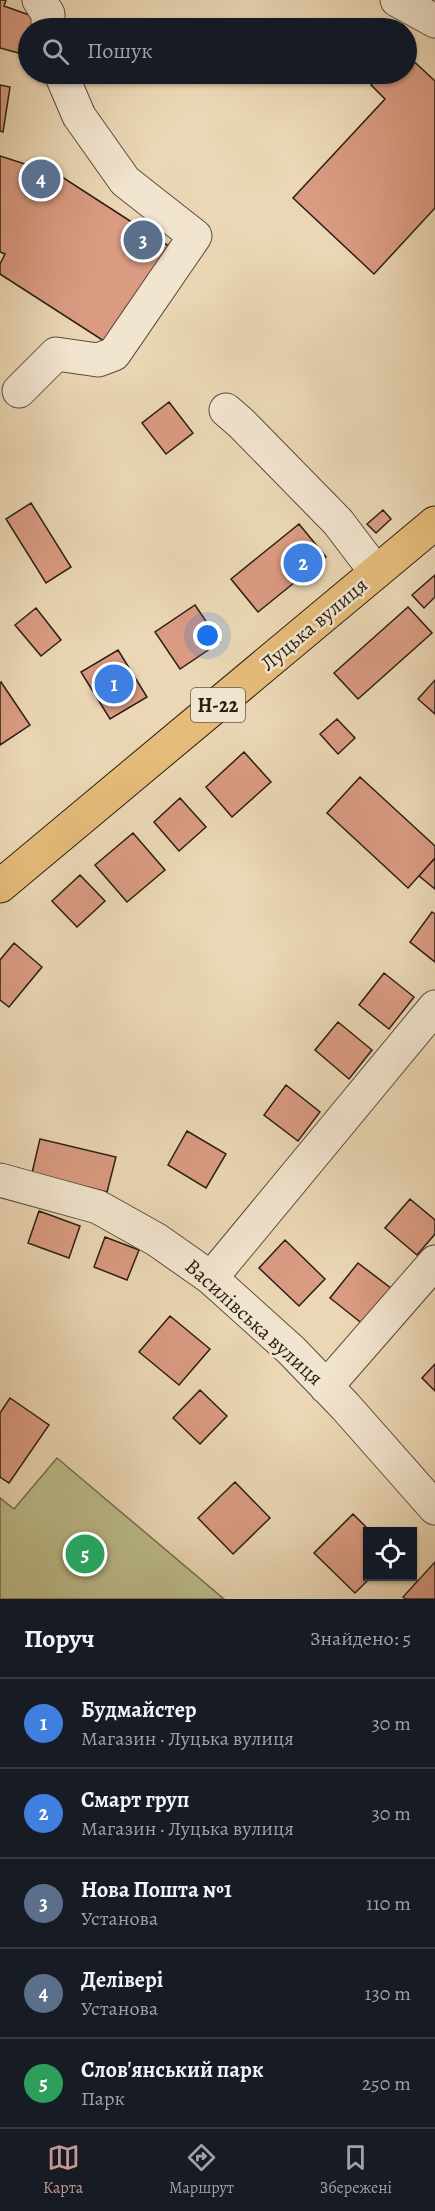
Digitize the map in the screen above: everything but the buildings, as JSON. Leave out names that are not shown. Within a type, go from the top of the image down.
[{"type":"main road","name":"Луцька вулиця","points":[[0,886],[435,523]]},
{"type":"street","points":[[39,0],[48,18]]},
{"type":"street","points":[[397,0],[435,21]]},
{"type":"street","points":[[19,391],[56,354],[98,360],[114,354],[195,236],[125,181],[79,116],[65,84]]},
{"type":"street","points":[[226,410],[338,522],[376,572]]},
{"type":"street","points":[[211,1278],[435,1007]]},
{"type":"street","name":"Василівська вулиця","points":[[0,1180],[98,1207],[157,1240],[211,1278],[291,1350],[435,1508]]},
{"type":"street","points":[[326,1387],[435,1263]]},
{"type":"green space","points":[[57,1458],[224,1599],[0,1599],[0,1498],[14,1509]]},
{"type":"place","name":"Делівері","points":[[41,179]]},
{"type":"place","name":"Нова Пошта №1","points":[[143,240]]},
{"type":"place","name":"Смарт груп","points":[[303,563]]},
{"type":"place","name":"Будмайстер","points":[[114,684]]},
{"type":"place","name":"Слов'янський парк","points":[[85,1554]]}]
